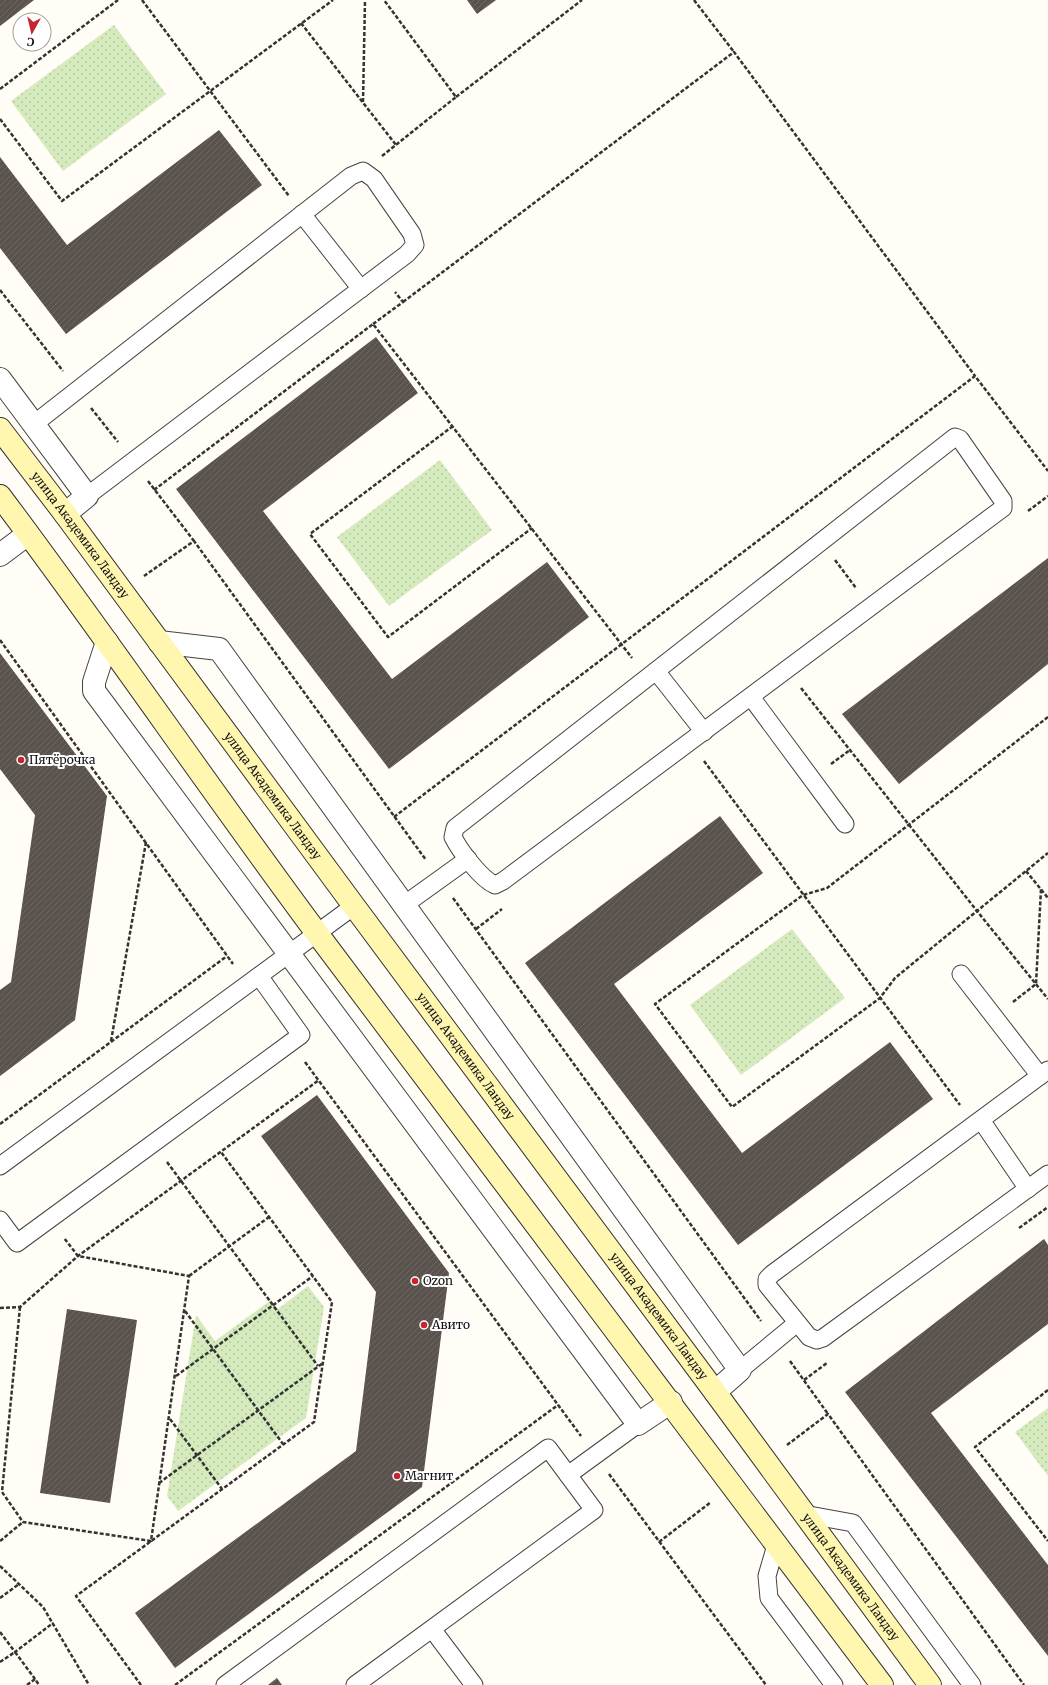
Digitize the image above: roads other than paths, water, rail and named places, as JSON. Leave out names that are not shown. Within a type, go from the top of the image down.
[{"type":"street","points":[[0,379],[87,496],[65,514]]},
{"type":"street","name":"улица Академика Ландау","points":[[0,428],[715,1392],[930,1685]]},
{"type":"street","points":[[0,496],[317,933],[671,1402],[776,1545],[882,1685]]},
{"type":"street","points":[[0,555],[28,534]]},
{"type":"street","points":[[107,642],[94,682],[94,691],[288,954],[638,1424],[671,1402]]},
{"type":"street","points":[[159,642],[219,648],[740,1370],[715,1392]]},
{"type":"lane","points":[[34,424],[351,176],[363,171],[374,179],[412,234],[415,245],[407,254],[87,496]]},
{"type":"lane","points":[[302,214],[361,289]]},
{"type":"lane","points":[[955,437],[960,439],[1003,501],[1003,508],[751,697],[499,884],[495,885],[488,882],[456,845],[453,837],[455,828],[951,439],[955,437]]},
{"type":"lane","points":[[652,674],[704,732]]},
{"type":"lane","points":[[751,697],[845,824]]},
{"type":"lane","points":[[404,905],[468,859]]},
{"type":"lane","points":[[0,1166],[354,906]]},
{"type":"lane","points":[[961,974],[994,1016],[1044,1073],[772,1274],[767,1279],[767,1285],[809,1337],[817,1340],[823,1338],[1048,1174]]},
{"type":"lane","points":[[0,1220],[17,1243],[301,1035],[253,980]]},
{"type":"lane","points":[[978,1122],[1028,1188]]},
{"type":"lane","points":[[740,1370],[797,1323]]},
{"type":"lane","points":[[568,1475],[638,1424]]},
{"type":"lane","points":[[225,1685],[548,1448],[594,1510],[355,1685]]},
{"type":"lane","points":[[804,1514],[853,1523],[972,1685]]},
{"type":"lane","points":[[776,1545],[767,1576],[769,1598],[834,1685]]},
{"type":"lane","points":[[432,1629],[474,1685]]},
{"type":"place","name":"Пятёрочка","points":[[21,760]]},
{"type":"place","name":"Ozon","points":[[415,1281]]},
{"type":"place","name":"Авито","points":[[424,1325]]},
{"type":"place","name":"Магнит","points":[[397,1476]]}]
